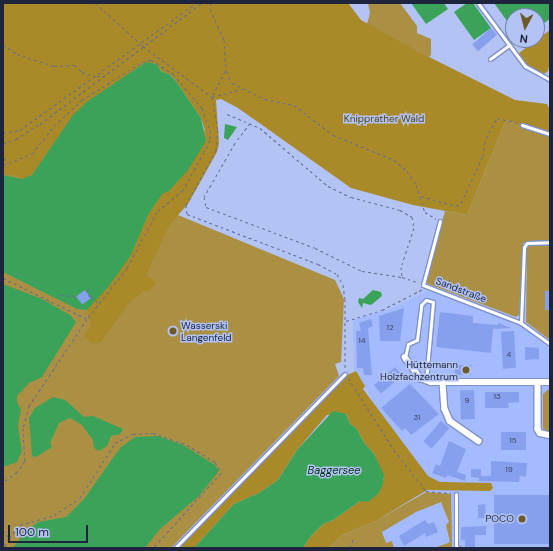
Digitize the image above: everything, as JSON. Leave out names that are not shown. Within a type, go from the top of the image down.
[{"type":"street","points":[[405,357],[420,378],[426,381],[443,383],[550,382]]},
{"type":"street","points":[[538,382],[538,429],[540,434],[549,435]]},
{"type":"street","points":[[443,383],[445,409],[450,420],[479,441]]},
{"type":"lane","points":[[478,3],[505,40]]},
{"type":"lane","points":[[490,59],[505,48]]},
{"type":"lane","points":[[511,48],[525,66],[550,80]]},
{"type":"lane","points":[[522,125],[550,134]]},
{"type":"lane","name":"Sandstraße","points":[[440,221],[423,285],[521,323],[550,344]]},
{"type":"lane","points":[[521,323],[524,247],[527,243],[550,242]]},
{"type":"lane","points":[[405,357],[408,344],[417,340],[421,305],[426,300],[433,302],[426,381]]},
{"type":"lane","points":[[175,548],[345,374]]},
{"type":"lane","points":[[456,494],[456,548],[459,548]]},
{"type":"path","points":[[95,3],[140,44],[212,97]]},
{"type":"path","points":[[3,133],[20,130],[196,3]]},
{"type":"path","points":[[3,144],[16,139],[40,124],[202,3]]},
{"type":"path","points":[[211,3],[210,9],[224,40],[226,71],[232,83],[265,99],[294,105],[334,135],[394,160],[407,171],[421,196],[425,212],[440,221]]},
{"type":"path","points":[[3,45],[17,54],[54,66],[75,65],[82,72],[95,76],[104,76]]},
{"type":"path","points":[[3,165],[10,161],[32,154],[54,126],[82,100],[142,62],[151,60],[173,74],[202,108],[210,130],[207,147],[183,190],[157,212],[127,268],[99,302],[29,406],[24,428],[25,461],[17,472],[3,482]]},
{"type":"path","points":[[226,71],[212,97],[218,130],[216,150],[186,205],[186,214],[318,264],[337,274],[343,285],[346,321],[345,374],[394,450],[426,491],[456,494]]},
{"type":"path","points":[[212,97],[242,89]]},
{"type":"path","points":[[227,114],[250,123],[266,133],[328,186],[351,196],[400,210],[412,216],[414,228],[401,267],[402,277]]},
{"type":"path","points":[[421,196],[456,206],[461,203],[483,156],[486,138],[498,118],[522,125]]},
{"type":"path","points":[[250,123],[235,142],[204,197],[206,207],[315,248],[362,271],[402,277],[423,285]]},
{"type":"path","points":[[3,159],[10,161]]},
{"type":"path","points":[[445,293],[451,277]]},
{"type":"path","points":[[3,278],[87,319]]},
{"type":"path","points":[[92,286],[87,291],[90,296],[99,302]]},
{"type":"path","points":[[346,321],[382,310],[400,299],[430,287]]},
{"type":"path","points":[[60,294],[76,296]]},
{"type":"path","points":[[4,548],[9,538],[20,525],[54,515],[80,498],[115,443],[133,434],[153,433],[187,445],[215,462],[221,473],[153,548]]},
{"type":"path","points":[[3,530],[9,538]]},
{"type":"path","points":[[351,548],[353,539]]},
{"type":"path","points":[[395,548],[399,546]]},
{"type":"shaded area","points":[[368,3],[400,3],[417,26],[417,33],[431,39],[431,55],[429,57],[367,24],[370,13]]},
{"type":"shaded area","name":"Wasserski Langenfeld","points":[[143,50],[214,143],[178,215],[335,280],[344,299],[341,362],[335,364],[339,376],[171,548],[3,548],[3,148]]},
{"type":"shaded area","points":[[506,120],[550,136],[550,241],[523,243],[519,315],[516,317],[426,283],[445,211],[467,215]]},
{"type":"shaded area","points":[[527,245],[550,245],[550,340],[526,322]]},
{"type":"shaded area","points":[[427,291],[440,293],[522,326],[550,349],[550,548],[328,548],[342,535],[376,521],[426,493],[432,483],[390,430],[354,369],[353,320],[390,309]]},
{"type":"shaded area","points":[[550,388],[550,431],[546,431],[543,428],[543,394]]},
{"type":"shaded area","points":[[426,492],[451,494],[452,547],[435,548],[450,542],[446,525],[449,522],[441,502],[416,512],[382,532],[386,543],[392,541],[394,548],[328,548],[342,535],[376,521]]},
{"type":"green space","name":"Knipprather Wald","points":[[3,3],[348,3],[361,20],[429,57],[515,100],[547,104],[550,110],[550,136],[506,120],[467,215],[413,205],[351,188],[238,108],[221,99],[216,100],[219,143],[217,152],[188,204],[170,224],[146,275],[157,283],[149,291],[143,291],[128,304],[101,342],[93,344],[84,336],[91,326],[87,310],[131,255],[148,215],[162,194],[169,191],[178,181],[206,141],[206,134],[201,118],[175,80],[169,74],[162,72],[156,64],[146,62],[88,101],[73,115],[32,175],[22,179],[16,175],[3,175]]},
{"type":"green space","points":[[550,30],[550,62],[548,71],[544,74],[526,65],[519,53],[526,48],[545,48],[545,34]]},
{"type":"green space","points":[[356,371],[365,386],[363,389],[428,476],[440,482],[491,483],[493,488],[490,491],[427,490],[376,521],[342,535],[328,548],[303,548],[310,537],[323,524],[333,520],[360,501],[384,479],[374,454],[365,444],[356,428],[350,424],[346,414],[327,415],[297,450],[278,480],[259,493],[234,504],[194,548],[179,548],[345,376]]},
{"type":"water","points":[[411,3],[444,3],[448,9],[426,24]]},
{"type":"water","points":[[467,3],[473,3],[491,28],[474,40],[454,12]]},
{"type":"water","points":[[494,3],[550,3],[550,19],[545,22],[545,8],[505,8],[505,18]]},
{"type":"water","points":[[146,62],[156,64],[162,72],[169,74],[175,80],[201,118],[206,141],[188,170],[169,191],[162,194],[148,215],[131,255],[109,286],[87,310],[77,309],[3,272],[3,175],[22,179],[32,175],[73,115],[88,101]]},
{"type":"water","points":[[225,124],[237,127],[228,140],[224,138]]},
{"type":"water","points":[[3,284],[42,299],[70,315],[76,322],[42,377],[29,383],[17,396],[17,402],[21,409],[18,426],[22,451],[17,462],[3,467]]},
{"type":"water","points":[[373,290],[381,292],[382,296],[371,305],[363,303],[362,308],[358,302],[359,298],[363,299]]},
{"type":"water","points":[[53,397],[65,400],[84,417],[93,416],[123,429],[120,434],[111,436],[107,446],[99,451],[94,448],[93,440],[82,425],[70,418],[59,423],[50,443],[52,447],[36,457],[32,456],[29,418],[35,408]]},
{"type":"water","name":"Baggersee","points":[[333,411],[346,414],[350,424],[356,428],[365,444],[374,454],[384,475],[383,484],[378,494],[368,502],[360,501],[333,520],[323,524],[310,537],[303,548],[194,548],[234,504],[259,493],[278,480],[297,450]]},
{"type":"water","points":[[158,436],[183,445],[215,465],[219,471],[199,496],[160,529],[145,548],[13,548],[26,531],[38,522],[66,517],[84,499],[120,448],[135,437]]},
{"type":"building","points":[[491,28],[497,35],[478,51],[472,44]]},
{"type":"building","points":[[85,290],[91,298],[82,305],[76,297]]},
{"type":"building","points":[[545,291],[550,291],[550,310],[545,310]]},
{"type":"building","points":[[404,308],[400,341],[380,341],[379,316]]},
{"type":"building","points":[[440,312],[473,316],[473,323],[498,325],[498,323],[511,328],[493,329],[491,353],[436,347]]},
{"type":"building","points":[[371,319],[373,326],[368,328],[372,375],[364,375],[363,368],[357,368],[356,331],[361,331],[359,323]]},
{"type":"building","points":[[514,331],[516,368],[503,369],[501,332]]},
{"type":"building","points":[[525,347],[539,348],[539,359],[525,360]]},
{"type":"building","points":[[455,365],[471,365],[471,375],[455,375]]},
{"type":"building","points":[[395,367],[402,375],[381,394],[374,385]]},
{"type":"building","points":[[410,384],[439,414],[411,435],[405,428],[402,431],[381,408]]},
{"type":"building","points":[[460,390],[474,390],[475,419],[461,419]]},
{"type":"building","points":[[485,392],[519,392],[519,402],[508,403],[509,408],[485,408]]},
{"type":"building","points":[[441,421],[449,428],[432,449],[423,441]]},
{"type":"building","points":[[501,432],[526,432],[526,450],[501,450]]},
{"type":"building","points":[[449,441],[466,449],[457,472],[466,475],[465,481],[447,475],[446,478],[432,473],[436,464],[440,466]]},
{"type":"building","points":[[491,461],[527,463],[526,477],[520,476],[519,482],[479,481],[479,478],[471,477],[471,469],[481,469],[481,476],[491,476]]},
{"type":"building","name":"POCO","points":[[494,495],[550,495],[550,544],[494,544]]},
{"type":"building","points":[[485,504],[486,518],[478,518],[478,505]]},
{"type":"building","points":[[425,520],[428,524],[434,522],[438,532],[426,537],[425,533],[404,546],[399,536]]},
{"type":"building","points":[[486,526],[486,535],[475,535],[475,547],[465,547],[465,540],[461,540],[461,527]]},
{"type":"place","name":"Wasserski Langenfeld","points":[[173,331]]},
{"type":"place","name":"Hüttemann Holzfachzentrum","points":[[466,370]]},
{"type":"place","name":"POCO","points":[[522,519]]}]
